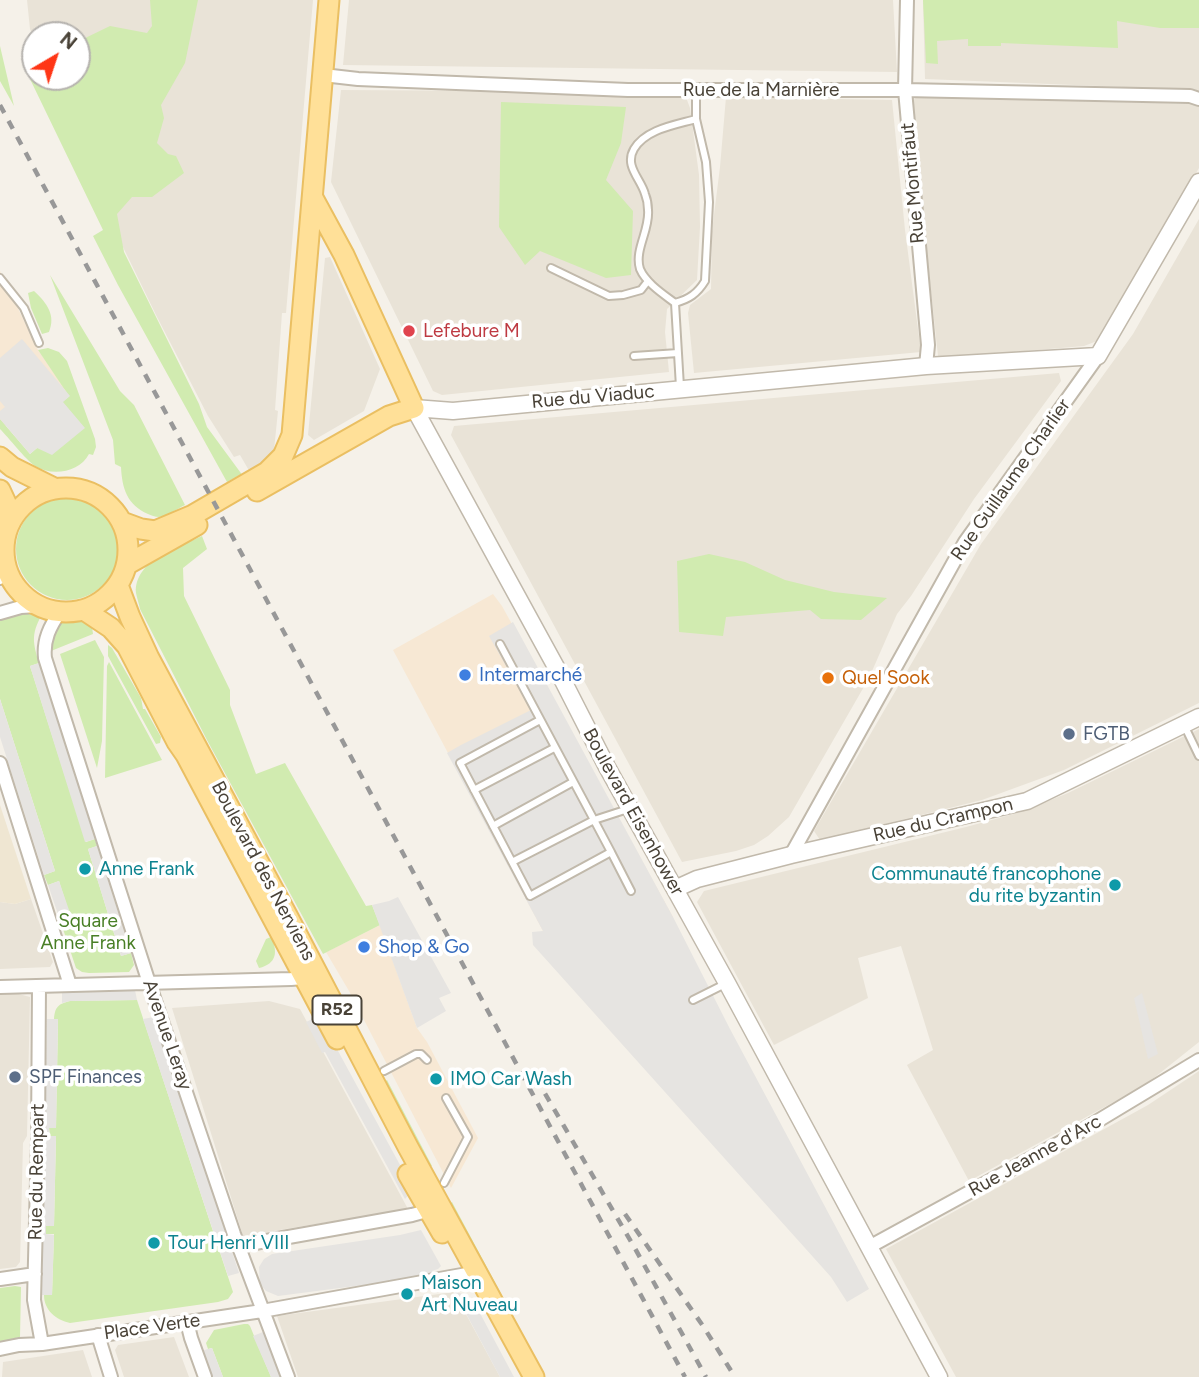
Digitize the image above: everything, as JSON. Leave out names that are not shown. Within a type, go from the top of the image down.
[{"type":"main road","points":[[122,522],[155,531],[193,515],[267,472],[283,456],[292,435],[330,0]]},
{"type":"main road","name":"Boulevard Eisenhower","points":[[313,198],[338,242],[414,408]]},
{"type":"main road","name":"Rue du Viaduc","points":[[128,564],[389,416],[414,408]]},
{"type":"main road","points":[[292,435],[304,453],[315,458]]},
{"type":"main road","points":[[0,457],[12,467],[54,488],[81,489],[96,496],[110,506],[122,522],[127,533],[128,564],[118,585],[109,596],[84,610],[60,612],[38,606],[25,597],[3,574],[4,535],[9,522],[27,502],[54,488]]},
{"type":"main road","points":[[0,489],[7,505],[9,522]]},
{"type":"main road","name":"Boulevard des Nerviens","points":[[118,585],[142,643],[310,975]]},
{"type":"main road","name":"Boulevard des Nerviens","points":[[84,610],[117,633],[132,654],[177,742],[408,1147],[434,1208],[534,1377]]},
{"type":"main road","name":"Boulevard des Nerviens","points":[[472,1274],[519,1377]]},
{"type":"street","name":"Rue Montifaut","points":[[907,0],[905,90],[928,345],[926,366]]},
{"type":"street","name":"Rue de la Marnière","points":[[323,75],[358,79],[628,90],[905,90],[1190,96],[1199,99]]},
{"type":"street","name":"Rue Guillaume Charlier","points":[[790,855],[965,542],[1098,356],[1199,182]]},
{"type":"street","points":[[309,251],[328,239],[338,242]]},
{"type":"street","name":"Rue du Viaduc","points":[[414,408],[453,411],[926,366],[1098,356]]},
{"type":"street","name":"Boulevard Eisenhower","points":[[414,408],[939,1377]]},
{"type":"street","points":[[0,613],[38,606]]},
{"type":"street","name":"Avenue Leray","points":[[60,612],[50,625],[44,655],[149,983],[238,1246],[288,1377]]},
{"type":"street","name":"Rue du Crampon","points":[[675,889],[697,879],[790,855],[1027,801],[1199,717]]},
{"type":"street","points":[[0,763],[70,985]]},
{"type":"street","points":[[0,987],[177,984],[310,975]]},
{"type":"street","name":"Rue du Rempart","points":[[35,1274],[39,986]]},
{"type":"street","name":"Rue Jeanne d'Arc","points":[[869,1247],[1081,1131],[1199,1060]]},
{"type":"street","points":[[238,1246],[434,1208]]},
{"type":"street","points":[[0,1279],[35,1274],[34,1300],[42,1344]]},
{"type":"street","name":"Place Verte","points":[[0,1349],[262,1311],[472,1274]]},
{"type":"street","points":[[187,1322],[205,1377]]},
{"type":"street","points":[[98,1335],[111,1377]]},
{"type":"lane","points":[[675,303],[698,293],[705,282],[709,202],[706,162],[696,118],[696,89]]},
{"type":"lane","points":[[680,389],[675,303],[648,281],[640,270],[638,256],[649,213],[645,192],[631,169],[632,151],[646,135],[696,118]]},
{"type":"lane","points":[[551,268],[609,296],[641,290],[648,281]]},
{"type":"lane","points":[[0,278],[24,308],[39,343]]},
{"type":"lane","points":[[634,356],[678,353]]},
{"type":"lane","points":[[142,643],[179,705],[426,1170],[540,1377]]},
{"type":"lane","points":[[500,644],[631,891]]},
{"type":"lane","points":[[540,720],[460,763],[512,862],[530,895],[611,852]]},
{"type":"lane","points":[[1184,724],[1199,756]]},
{"type":"lane","points":[[474,790],[554,748]]},
{"type":"lane","points":[[493,826],[573,782]]},
{"type":"lane","points":[[512,862],[594,820],[629,808]]},
{"type":"lane","points":[[693,1000],[727,984]]},
{"type":"lane","points":[[384,1071],[416,1054],[421,1054],[427,1060]]},
{"type":"lane","points":[[444,1183],[468,1137],[446,1098]]},
{"type":"shaded area","points":[[27,0],[313,0],[286,313],[282,313],[274,450],[251,474],[240,455],[234,457],[208,416],[122,245],[81,91],[91,91],[91,21],[29,21]]},
{"type":"shaded area","points":[[349,0],[893,0],[897,72],[343,65]]},
{"type":"shaded area","points":[[923,0],[1199,0],[1199,90],[925,79]]},
{"type":"shaded area","points":[[341,90],[684,92],[690,108],[699,175],[700,227],[697,280],[667,309],[665,332],[669,372],[442,395],[433,391],[331,182]]},
{"type":"shaded area","points":[[726,97],[892,100],[921,352],[694,373],[688,313],[690,305],[711,289],[712,231]]},
{"type":"shaded area","points":[[917,97],[1199,104],[1199,168],[1097,341],[1084,346],[944,358],[938,356],[911,108],[911,102]]},
{"type":"shaded area","points":[[1199,219],[1199,703],[1064,770],[982,800],[820,840],[814,831],[981,544],[1133,334]]},
{"type":"shaded area","points":[[330,257],[380,369],[364,411],[314,440],[308,435],[325,258]]},
{"type":"shaded area","points":[[0,271],[38,350],[70,396],[0,429]]},
{"type":"shaded area","points":[[22,339],[70,396],[63,402],[85,428],[52,455],[37,448],[30,454],[0,419],[0,411],[5,407],[0,401],[0,358]]},
{"type":"shaded area","points":[[1059,373],[1061,381],[974,499],[897,614],[869,678],[789,817],[754,845],[682,862],[451,435],[454,426]]},
{"type":"shaded area","points":[[493,594],[673,917],[543,931],[393,650]]},
{"type":"shaded area","points":[[513,622],[673,917],[869,1289],[847,1302],[831,1277],[533,945],[532,932],[543,931],[447,753],[531,710],[489,636]]},
{"type":"shaded area","points":[[39,663],[95,839],[85,842],[30,666]]},
{"type":"shaded area","points":[[0,699],[55,871],[44,875],[0,737]]},
{"type":"shaded area","points":[[1199,729],[1199,1042],[1145,1085],[969,1181],[907,1065],[933,1050],[901,946],[858,958],[868,998],[774,1045],[697,902],[704,891],[1021,812],[1068,793]]},
{"type":"shaded area","points":[[0,805],[31,899],[15,904],[0,902]]},
{"type":"shaded area","points":[[97,846],[131,953],[121,956],[88,849]]},
{"type":"shaded area","points":[[59,881],[69,910],[58,914],[48,885]]},
{"type":"shaded area","points":[[398,897],[451,993],[439,998],[446,1011],[417,1028],[372,905]]},
{"type":"shaded area","points":[[31,899],[53,962],[50,967],[0,969],[0,902],[15,904]]},
{"type":"shaded area","points":[[380,925],[417,1028],[478,1138],[451,1188],[326,952]]},
{"type":"shaded area","points":[[135,990],[137,1000],[62,1003],[62,991]]},
{"type":"shaded area","points":[[15,993],[30,997],[27,1136],[23,1143],[20,1262],[16,1267],[0,1269],[0,994]]},
{"type":"shaded area","points":[[1142,993],[1158,1054],[1148,1059],[1134,998]]},
{"type":"shaded area","points":[[269,1001],[300,1009],[408,1209],[243,1236],[172,1008]]},
{"type":"shaded area","points":[[319,1016],[412,1187],[413,1190],[405,1199],[306,1022]]},
{"type":"shaded area","points":[[154,1017],[239,1273],[228,1276],[143,1019]]},
{"type":"shaded area","points":[[47,1019],[58,1019],[56,1128],[49,1128],[50,1136],[56,1136],[54,1226],[46,1226],[46,1234],[54,1235],[52,1295],[41,1295]]},
{"type":"shaded area","points":[[1199,1071],[1199,1377],[956,1377],[886,1249],[1148,1105]]},
{"type":"shaded area","points":[[421,1230],[441,1266],[432,1271],[433,1276],[278,1296],[266,1291],[260,1284],[259,1267],[264,1259],[272,1254]]},
{"type":"shaded area","points":[[454,1291],[474,1302],[514,1377],[500,1377]]},
{"type":"shaded area","points":[[454,1292],[500,1377],[298,1377],[277,1316]]},
{"type":"shaded area","points":[[263,1332],[281,1377],[271,1377],[253,1336]]},
{"type":"shaded area","points":[[174,1337],[189,1377],[124,1377],[115,1350],[118,1345]]},
{"type":"shaded area","points":[[212,1348],[223,1377],[211,1377],[201,1351]]},
{"type":"shaded area","points":[[83,1350],[92,1377],[2,1377],[3,1362]]},
{"type":"green space","points":[[150,0],[198,0],[185,63],[161,105],[164,118],[157,143],[168,154],[176,156],[184,173],[152,197],[132,197],[117,214],[124,252],[199,404],[207,427],[246,480],[240,475],[227,482],[118,285],[93,236],[103,230],[36,91],[91,91],[91,35],[110,26],[147,33],[152,26]]},
{"type":"green space","points":[[923,0],[1199,0],[1199,28],[1160,28],[1117,21],[1118,48],[1001,43],[1001,46],[968,46],[968,39],[937,41],[938,64],[926,63]]},
{"type":"green space","points":[[0,46],[14,106],[0,81]]},
{"type":"green space","points":[[501,102],[626,107],[621,143],[606,180],[633,211],[631,275],[606,278],[540,251],[525,265],[499,227]]},
{"type":"green space","points":[[50,275],[120,391],[134,405],[185,505],[156,517],[130,501],[121,467],[115,464],[113,440]]},
{"type":"green space","points":[[34,291],[51,315],[49,332],[42,334],[28,293]]},
{"type":"green space","points":[[48,348],[59,352],[67,361],[96,447],[93,455],[89,454],[79,465],[57,472],[35,466],[0,429],[0,419],[30,454],[37,448],[84,428],[62,402],[69,396],[38,350]]},
{"type":"green space","points":[[67,498],[96,506],[110,520],[118,549],[110,578],[96,592],[67,600],[38,592],[24,578],[16,549],[24,520],[38,506]]},
{"type":"green space","points":[[202,536],[207,549],[183,568],[184,596],[230,690],[230,705],[256,774],[285,763],[366,906],[372,905],[380,925],[323,954],[207,740],[140,609],[136,593],[142,572],[150,563],[170,550]]},
{"type":"green space","points":[[709,554],[745,562],[785,580],[834,592],[887,598],[861,620],[821,619],[810,610],[726,617],[723,636],[679,632],[677,561]]},
{"type":"green space","name":"Square Anne Frank","points":[[20,611],[41,616],[34,639],[39,663],[30,666],[86,842],[95,839],[97,846],[88,849],[121,956],[131,953],[134,965],[129,972],[89,973],[76,968],[58,914],[68,910],[59,881],[48,885],[44,875],[55,871],[0,699],[0,617]]},
{"type":"green space","points":[[78,620],[97,624],[92,627],[93,634],[51,651],[49,644],[58,624]]},
{"type":"green space","points":[[95,640],[104,657],[102,741],[97,768],[60,654]]},
{"type":"green space","points":[[108,645],[141,698],[143,709],[161,737],[160,743],[156,744],[108,656]]},
{"type":"green space","points":[[109,662],[162,760],[105,778],[107,666]]},
{"type":"green space","points":[[271,937],[275,947],[273,960],[259,968],[256,961],[266,939]]},
{"type":"green space","points":[[137,1000],[233,1292],[228,1299],[218,1302],[70,1323],[52,1314],[44,1295],[52,1295],[54,1234],[46,1234],[46,1225],[54,1225],[56,1137],[50,1136],[49,1128],[56,1127],[58,1020],[54,1019],[54,1015],[58,1007],[70,1001]]},
{"type":"green space","points":[[387,1080],[432,1166],[428,1166],[384,1082]]},
{"type":"green space","points":[[452,1202],[536,1359],[449,1204]]},
{"type":"green space","points":[[21,1287],[20,1337],[0,1342],[0,1288]]},
{"type":"green space","points":[[244,1324],[250,1326],[271,1377],[223,1377],[212,1348],[208,1349],[206,1343],[214,1330]]},
{"type":"railway","points":[[0,105],[685,1377]]},
{"type":"railway","points":[[536,1078],[706,1377]]},
{"type":"railway","points":[[625,1214],[735,1377]]},
{"type":"place","name":"Lefebure M","points":[[409,331]]},
{"type":"place","name":"Intermarché","points":[[465,675]]},
{"type":"place","name":"Quel Sook","points":[[828,678]]},
{"type":"place","name":"FGTB","points":[[1069,734]]},
{"type":"place","name":"Anne Frank","points":[[85,869]]},
{"type":"place","name":"Communauté francophone du rite byzantin","points":[[1115,885]]},
{"type":"place","name":"Shop & Go","points":[[364,947]]},
{"type":"place","name":"SPF Finances","points":[[15,1077]]},
{"type":"place","name":"IMO Car Wash","points":[[436,1079]]},
{"type":"place","name":"Tour Henri VIII","points":[[154,1243]]},
{"type":"place","name":"Maison Art Nuveau","points":[[407,1294]]}]
